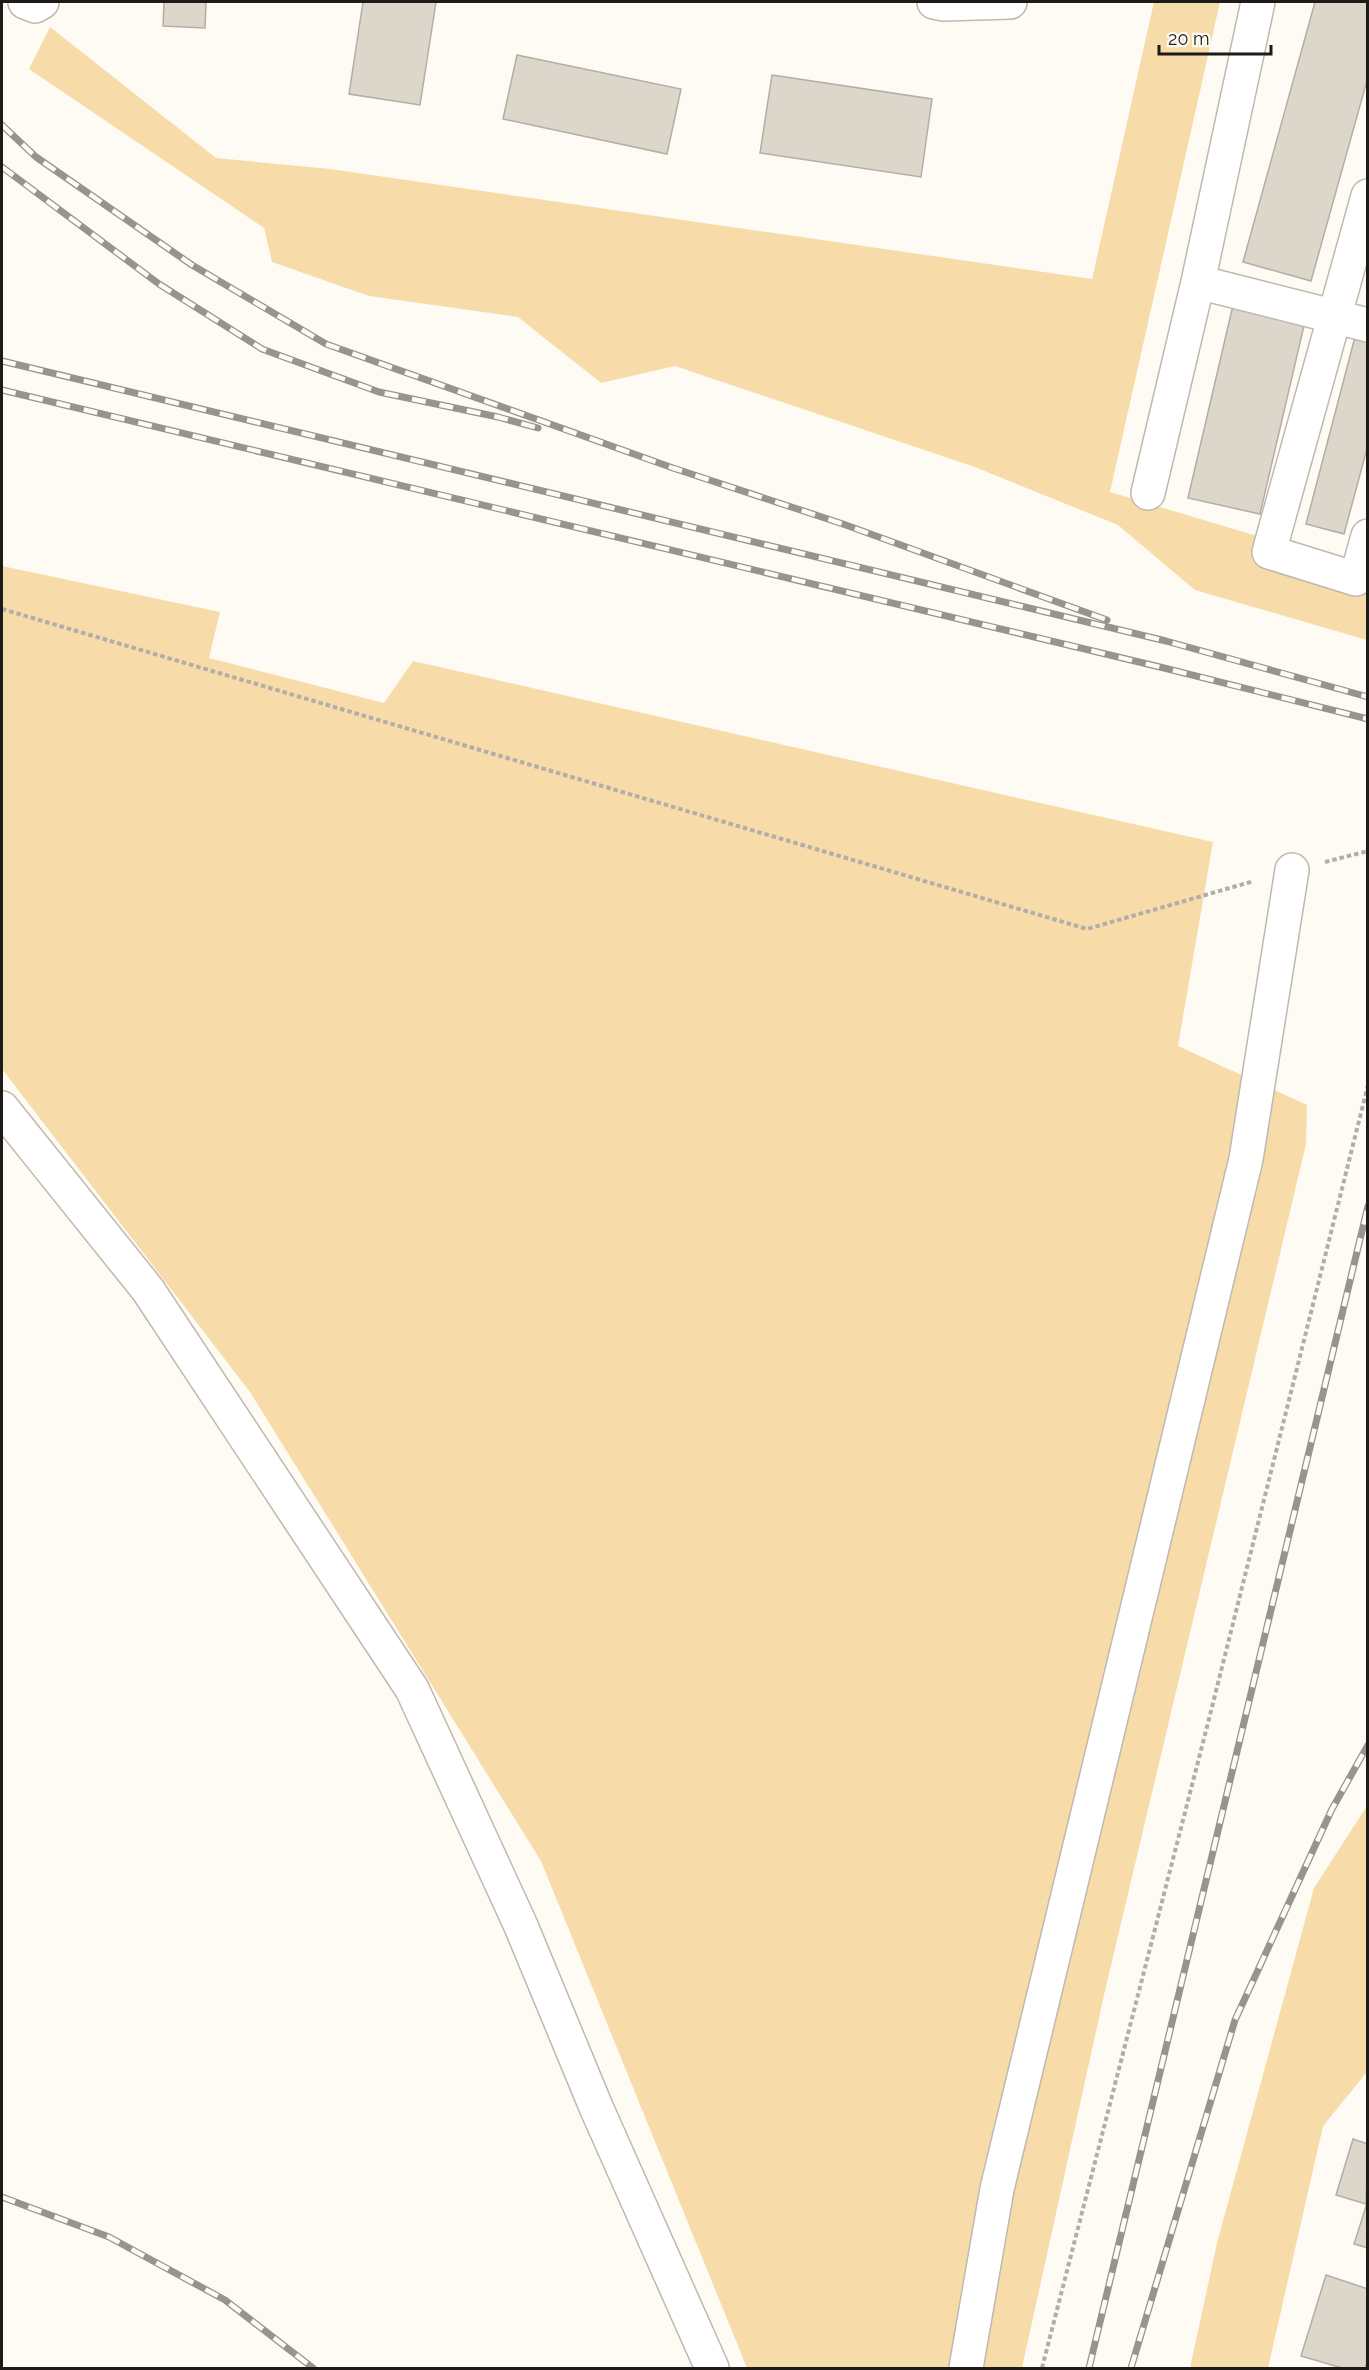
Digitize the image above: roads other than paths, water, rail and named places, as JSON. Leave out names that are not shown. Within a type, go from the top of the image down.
[{"type":"lane","points":[[25,2],[35,6],[42,2]]},
{"type":"lane","points":[[934,2],[1010,2]]},
{"type":"lane","points":[[1148,493],[1198,282],[1258,2]]},
{"type":"lane","points":[[1368,196],[1269,552],[1356,579],[1368,536]]},
{"type":"lane","points":[[1198,282],[1368,325]]},
{"type":"lane","points":[[966,2368],[997,2188],[1246,1159],[1292,870]]},
{"type":"lane","points":[[2,1108],[148,1290],[412,1689],[521,1926],[597,2107],[712,2368]]},
{"type":"railway","points":[[2,125],[36,157],[192,265],[326,344],[673,468],[843,524],[1107,620]]},
{"type":"railway","points":[[2,167],[159,284],[262,349],[379,392],[498,417],[538,428]]},
{"type":"railway","points":[[2,361],[1166,641],[1368,697]]},
{"type":"railway","points":[[2,390],[1160,667],[1368,719]]},
{"type":"railway","points":[[1089,2368],[1368,1206]]},
{"type":"railway","points":[[1131,2368],[1235,2020],[1332,1809],[1368,1745]]},
{"type":"railway","points":[[2,2197],[109,2237],[225,2300],[313,2368]]}]
